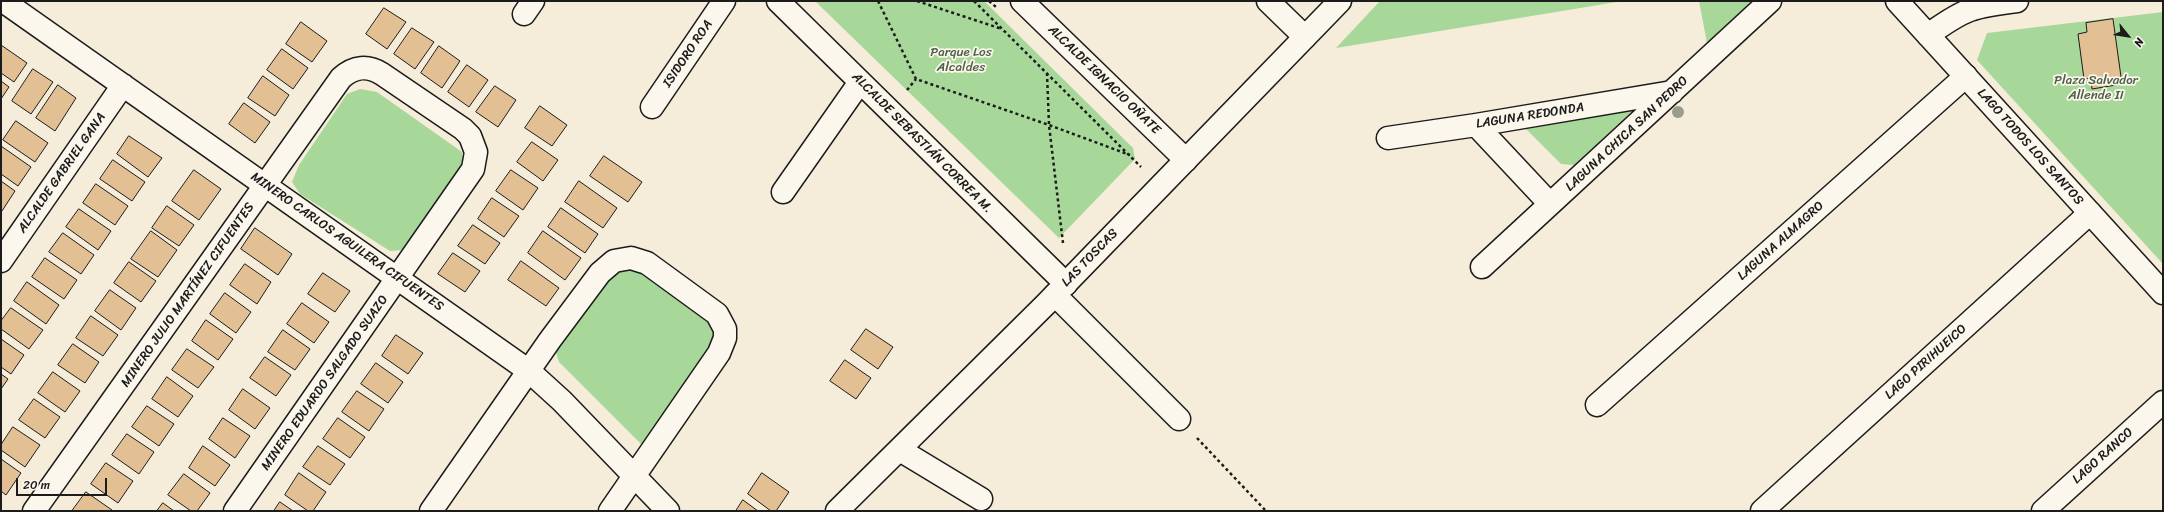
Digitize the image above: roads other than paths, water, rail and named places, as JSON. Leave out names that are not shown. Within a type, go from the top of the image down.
[{"type":"street","name":"MINERO CARLOS AGUILERA CIFUENTES","points":[[3,1],[529,371],[562,401],[668,511]]},
{"type":"street","name":"ISIDORO ROA","points":[[652,107],[724,1]]},
{"type":"street","name":"ALCALDE SEBASTIÁN CORREA M.","points":[[778,1],[860,82],[1060,289],[1179,419]]},
{"type":"street","name":"ALCALDE IGNACIO OÑATE","points":[[1022,1],[1186,160]]},
{"type":"street","points":[[1268,1],[1305,37]]},
{"type":"street","name":"LAS TOSCAS","points":[[837,511],[900,450],[1060,289],[1340,1]]},
{"type":"street","name":"LAGUNA CHICA SAN PEDRO","points":[[1482,266],[1770,1]]},
{"type":"street","name":"LAGO TODOS LOS SANTOS","points":[[1897,1],[2163,293]]},
{"type":"street","points":[[1928,35],[1965,10],[1977,6],[2016,1]]},
{"type":"street","name":"MINERO EDUARDO SALGADO SUAZO","points":[[235,511],[469,177],[476,161],[476,152],[470,136],[463,129],[376,70],[368,68],[354,69],[341,78]]},
{"type":"street","name":"LAGUNA ALMAGRO","points":[[1597,405],[1966,76]]},
{"type":"street","name":"MINERO JULIO MARTÍNEZ CIFUENTES","points":[[34,511],[341,78]]},
{"type":"street","points":[[783,192],[860,82]]},
{"type":"street","name":"ALCALDE GABRIEL GANA","points":[[1,261],[123,85]]},
{"type":"street","name":"LAGUNA REDONDA","points":[[1388,138],[1476,125],[1672,92]]},
{"type":"street","points":[[1476,125],[1550,204]]},
{"type":"street","name":"LAGO PIRIHUEICO","points":[[1762,511],[2090,213]]},
{"type":"street","points":[[430,511],[600,273],[614,261],[623,258],[640,260],[647,264],[717,314],[725,329],[725,338],[719,353],[610,511]]},
{"type":"street","name":"LAGO RANCO","points":[[2043,511],[2163,402]]},
{"type":"street","points":[[900,450],[980,499]]},
{"type":"park label","name":"Parque Los Alcaldes","points":[[961,60]]},
{"type":"park label","name":"Plaza Salvador Allende II","points":[[2096,88]]}]
